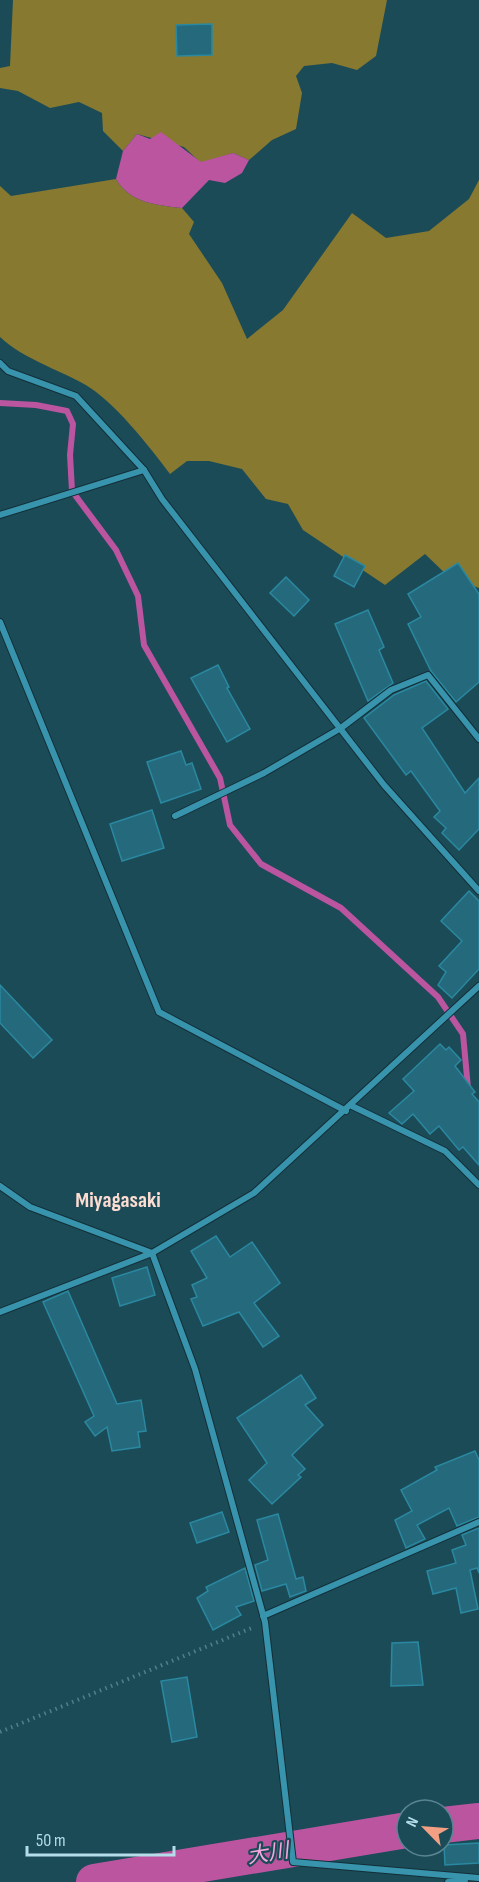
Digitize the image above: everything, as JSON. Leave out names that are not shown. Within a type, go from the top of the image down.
[{"type":"street","points":[[0,363],[8,371],[76,396],[144,470],[162,499],[384,785],[479,891]]},
{"type":"street","points":[[0,515],[144,470]]},
{"type":"street","points":[[0,622],[159,1012],[349,1108],[445,1151],[479,1185]]},
{"type":"street","points":[[175,816],[264,773],[341,728],[391,690],[428,675],[479,739]]},
{"type":"street","points":[[0,1312],[152,1254],[254,1193],[479,986]]},
{"type":"street","points":[[0,1186],[30,1207],[152,1254],[195,1369],[264,1619],[293,1862],[479,1879]]},
{"type":"street","points":[[264,1619],[479,1522]]},
{"type":"street","points":[[448,1882],[479,1879]]},
{"type":"path","points":[[0,1732],[264,1619]]},
{"type":"shaded area","points":[[13,0],[387,0],[376,56],[357,70],[332,63],[304,66],[296,76],[302,93],[296,129],[272,140],[249,160],[233,153],[201,163],[184,147],[137,134],[123,151],[103,131],[102,113],[79,102],[50,108],[18,91],[0,88],[0,68],[10,66]]},
{"type":"shaded area","points":[[161,132],[201,162],[233,153],[249,160],[242,173],[225,183],[209,180],[182,208],[144,201],[129,193],[116,179],[123,151],[137,134],[150,139]]},
{"type":"shaded area","points":[[116,179],[136,198],[153,204],[182,208],[194,222],[189,234],[222,283],[247,339],[283,310],[352,213],[386,238],[429,231],[469,199],[479,180],[479,588],[450,578],[425,554],[385,585],[303,530],[288,504],[266,499],[242,469],[209,461],[187,461],[170,474],[107,401],[84,384],[29,357],[0,337],[0,186],[11,196]]},
{"type":"building","points":[[212,24],[212,55],[177,56],[176,25]]},
{"type":"building","points":[[345,555],[365,566],[354,587],[334,576]]},
{"type":"building","points":[[458,563],[479,594],[479,682],[456,702],[431,671],[408,624],[421,617],[408,594]]},
{"type":"building","points":[[286,577],[309,600],[294,616],[270,593]]},
{"type":"building","points":[[368,610],[384,647],[379,650],[393,683],[368,701],[335,624]]},
{"type":"building","points":[[218,665],[229,687],[227,688],[250,729],[227,742],[191,678]]},
{"type":"building","points":[[426,681],[448,709],[422,728],[465,793],[479,778],[479,829],[459,850],[442,833],[446,828],[434,817],[440,811],[411,771],[406,775],[364,718],[394,695]]},
{"type":"building","points":[[181,751],[186,765],[192,763],[201,789],[161,803],[147,762]]},
{"type":"building","points":[[152,810],[164,848],[122,861],[110,824]]},
{"type":"building","points":[[469,891],[479,901],[479,969],[452,998],[438,985],[446,972],[439,966],[462,941],[441,921]]},
{"type":"building","points":[[0,985],[52,1040],[33,1058],[0,1023]]},
{"type":"building","points":[[440,1044],[446,1050],[449,1047],[461,1060],[455,1066],[475,1092],[472,1094],[479,1102],[479,1165],[463,1147],[459,1150],[439,1126],[430,1134],[413,1114],[402,1124],[389,1113],[414,1091],[403,1079]]},
{"type":"building","points":[[216,1236],[230,1257],[252,1242],[280,1283],[254,1303],[279,1336],[263,1347],[239,1312],[203,1326],[191,1299],[197,1297],[192,1285],[207,1278],[191,1251]]},
{"type":"building","points":[[147,1267],[155,1295],[120,1306],[112,1278]]},
{"type":"building","points":[[68,1291],[117,1404],[141,1400],[146,1431],[138,1432],[140,1447],[112,1451],[107,1427],[95,1436],[85,1422],[94,1416],[43,1302]]},
{"type":"building","points":[[301,1375],[316,1398],[305,1405],[323,1425],[292,1455],[305,1469],[298,1475],[301,1477],[272,1504],[249,1480],[267,1463],[237,1418]]},
{"type":"building","points":[[475,1451],[479,1460],[479,1517],[457,1526],[449,1508],[417,1525],[425,1539],[406,1548],[395,1520],[412,1511],[401,1490],[437,1470],[435,1467]]},
{"type":"building","points":[[222,1512],[229,1532],[197,1543],[190,1523]]},
{"type":"building","points":[[278,1514],[296,1579],[303,1577],[306,1591],[290,1597],[286,1584],[262,1591],[255,1565],[268,1560],[257,1520]]},
{"type":"building","points":[[479,1528],[479,1573],[477,1568],[470,1570],[478,1609],[461,1613],[456,1588],[433,1594],[427,1571],[456,1563],[452,1550],[466,1545],[462,1535]]},
{"type":"building","points":[[245,1568],[254,1601],[236,1607],[241,1615],[213,1630],[197,1598],[208,1591],[206,1587]]},
{"type":"building","points":[[418,1642],[423,1685],[391,1686],[392,1643]]},
{"type":"building","points":[[187,1677],[197,1737],[172,1742],[161,1681]]},
{"type":"building","points":[[479,1843],[479,1863],[445,1865],[445,1858],[455,1858],[455,1844]]},
{"type":"waterway","points":[[0,403],[36,405],[67,411],[73,424],[70,455],[72,491],[116,550],[138,596],[144,645],[220,778],[230,825],[261,864],[341,908],[438,997],[463,1034],[468,1088]]},
{"type":"waterway","name":"大川","points":[[455,1824],[479,1821]]},
{"type":"waterway","name":"大川","points":[[94,1882],[395,1832]]},
{"type":"district","name":"Miyagasaki","points":[[118,1199]]}]
